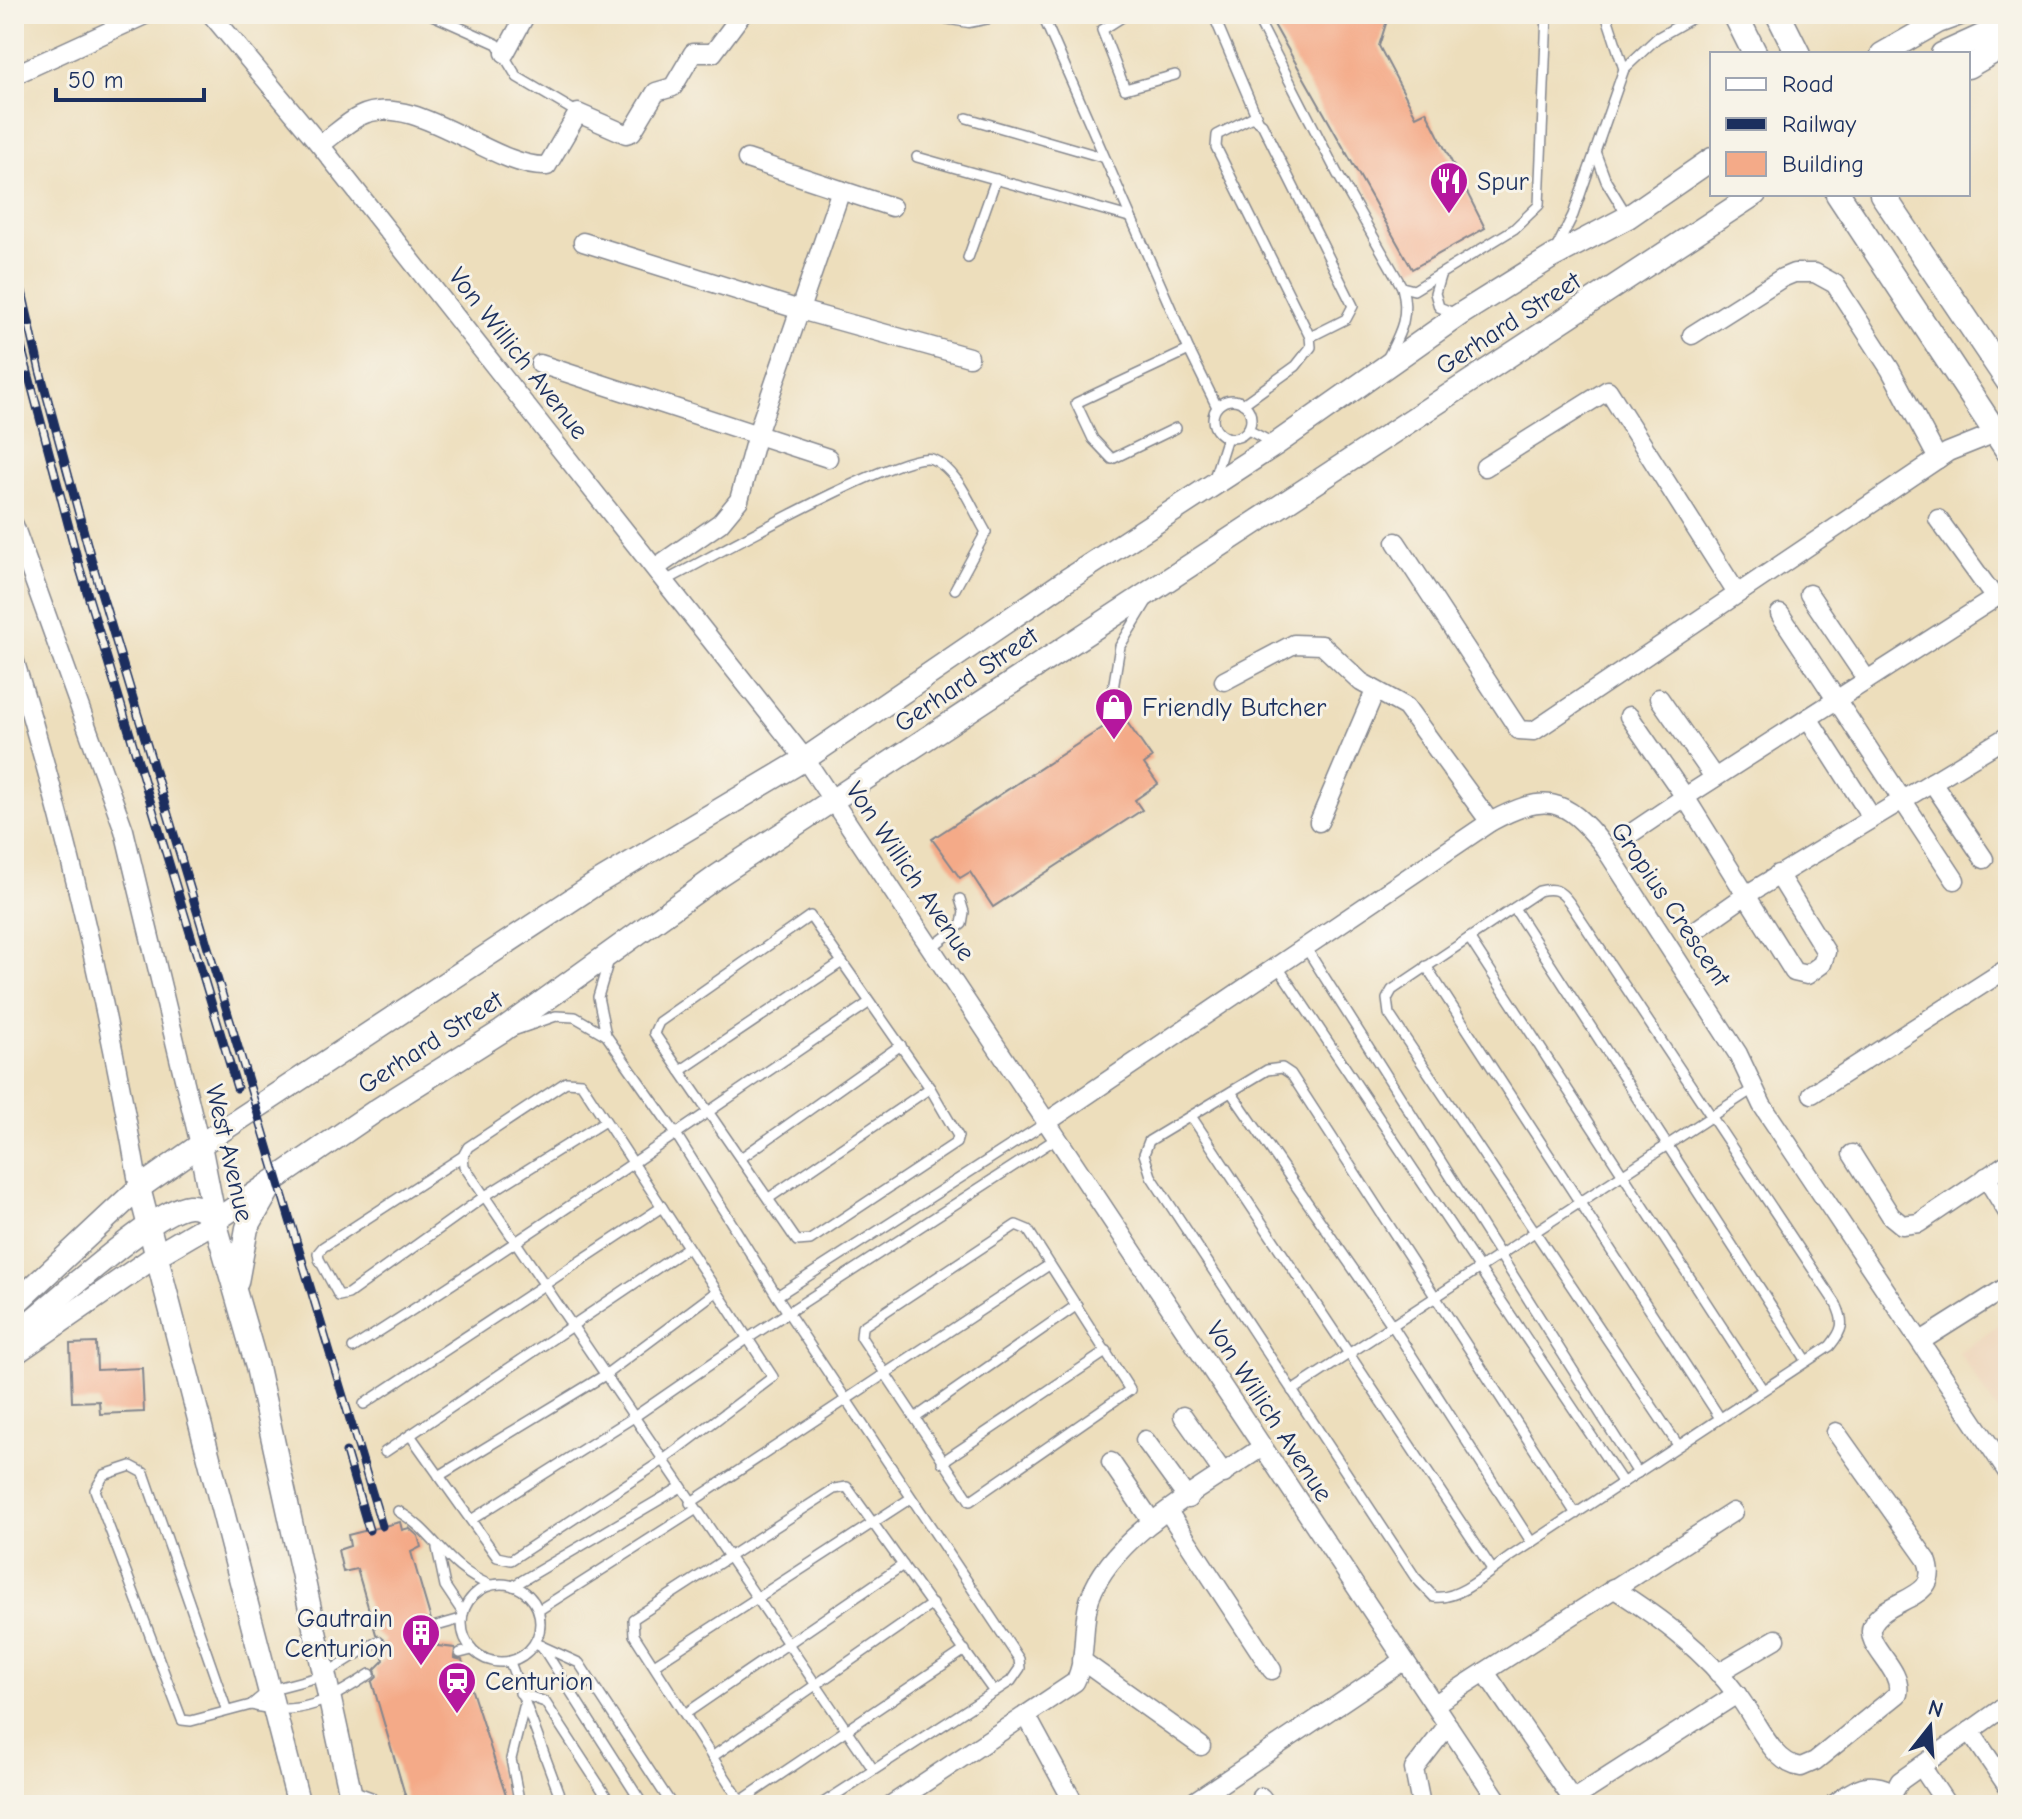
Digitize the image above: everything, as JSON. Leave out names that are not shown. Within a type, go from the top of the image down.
[{"type":"main road","points":[[1735,14],[1754,52]]},
{"type":"main road","points":[[1778,14],[1797,52]]},
{"type":"main road","points":[[1839,196],[2004,438]]},
{"type":"main road","points":[[1883,196],[2008,381]]},
{"type":"street","points":[[14,75],[147,14]]},
{"type":"street","name":"Von Willich Avenue","points":[[211,14],[320,145],[805,759],[1501,1805]]},
{"type":"street","points":[[505,53],[526,14]]},
{"type":"street","points":[[320,145],[362,115],[379,112],[432,121],[524,165],[547,166],[578,113],[626,134],[632,132],[656,92],[673,87],[693,53],[713,53],[742,14]]},
{"type":"street","points":[[945,14],[969,18],[989,14]]},
{"type":"street","points":[[1886,52],[1938,22],[1960,14]]},
{"type":"street","points":[[1946,52],[2008,24]]},
{"type":"street","points":[[1970,66],[2008,44]]},
{"type":"street","points":[[747,159],[892,207]]},
{"type":"street","name":"Gerhard Street","points":[[14,1305],[139,1188],[200,1145],[597,883],[805,759],[1054,589],[1210,489],[1459,315],[1552,257],[1628,217],[1710,160]]},
{"type":"street","points":[[660,574],[734,509],[841,190]]},
{"type":"street","name":"Gerhard Street","points":[[14,1354],[157,1255],[215,1221],[281,1174],[502,1031],[719,875],[1752,196]]},
{"type":"street","points":[[583,242],[800,310],[969,357]]},
{"type":"street","points":[[1692,335],[1782,278],[1794,273],[1823,275],[1835,284],[1863,324],[1938,459]]},
{"type":"street","points":[[540,364],[828,458]]},
{"type":"street","points":[[1485,467],[1608,390],[1736,592]]},
{"type":"street","points":[[1396,542],[1519,730],[1539,729],[1736,592],[1938,459],[1961,446],[2004,438]]},
{"type":"street","points":[[1627,836],[1867,680],[2002,600],[1938,519]]},
{"type":"street","name":"West Avenue","points":[[14,525],[124,830],[200,1145],[215,1221],[257,1367],[322,1676],[351,1797]]},
{"type":"street","points":[[1809,594],[1867,680]]},
{"type":"street","points":[[1780,614],[1955,880]]},
{"type":"street","points":[[1224,681],[1294,644],[1310,642],[1322,645],[1375,691],[1406,707],[1490,822]]},
{"type":"street","points":[[14,659],[91,942],[148,1227],[299,1805]]},
{"type":"street","points":[[1319,822],[1375,691]]},
{"type":"street","points":[[1659,698],[1714,777]]},
{"type":"street","points":[[1629,716],[1685,797],[1794,972],[1807,975],[1822,964],[1826,952],[1778,874]]},
{"type":"street","points":[[1808,718],[1872,818]]},
{"type":"street","points":[[1692,933],[1778,874],[2008,736]]},
{"type":"street","points":[[1932,782],[1984,859]]},
{"type":"street","name":"Gropius Crescent","points":[[1052,1130],[1278,967],[1490,822],[1539,802],[1567,808],[1584,821],[1670,946],[1738,1054],[1753,1089],[2008,1473]]},
{"type":"street","points":[[1812,1094],[2008,968]]},
{"type":"street","points":[[1852,1154],[1891,1216],[1902,1225],[1919,1223],[2008,1163]]},
{"type":"street","points":[[236,1288],[247,1228],[256,1207],[281,1174]]},
{"type":"street","points":[[1986,1177],[2008,1213]]},
{"type":"street","points":[[14,1329],[31,1321],[148,1227],[188,1206],[201,1208],[215,1221]]},
{"type":"street","points":[[1921,1341],[2008,1286]]},
{"type":"street","points":[[1183,1416],[1224,1474]]},
{"type":"street","points":[[1613,1588],[1669,1625],[1718,1673],[1737,1694],[1781,1759],[1801,1767],[1815,1761],[1898,1694],[1896,1676],[1871,1631],[1881,1614],[1924,1589],[1929,1581],[1929,1564],[1836,1432]]},
{"type":"street","points":[[1145,1440],[1188,1499]]},
{"type":"street","points":[[891,1805],[1075,1682],[1086,1615],[1095,1587],[1134,1534],[1262,1447]]},
{"type":"street","points":[[1111,1462],[1160,1517],[1272,1670]]},
{"type":"street","points":[[1435,1704],[1733,1512]]},
{"type":"street","points":[[1718,1673],[1776,1639]]},
{"type":"street","points":[[1081,1660],[1201,1746]]},
{"type":"street","points":[[1189,1805],[1403,1661]]},
{"type":"street","points":[[1485,1672],[1568,1793],[1575,1798],[1737,1694]]},
{"type":"street","points":[[1833,1805],[1861,1785],[1870,1783],[1888,1798],[1921,1766],[2008,1704]]},
{"type":"street","points":[[1026,1715],[1075,1805]]},
{"type":"street","points":[[1421,1805],[1414,1769],[1448,1725]]},
{"type":"street","points":[[1970,1731],[2008,1787]]},
{"type":"street","points":[[1921,1766],[1947,1805]]},
{"type":"lane","points":[[430,14],[497,44],[517,77],[578,113]]},
{"type":"lane","points":[[1042,14],[1102,157],[1217,407],[1214,425],[1227,437],[1238,437],[1248,430],[1251,413],[1243,404],[1227,401],[1217,407]]},
{"type":"lane","points":[[1127,14],[1102,30],[1125,89],[1175,75]]},
{"type":"lane","points":[[1213,14],[1258,120],[1353,306],[1346,319],[1310,337]]},
{"type":"lane","points":[[1255,14],[1337,173],[1402,287],[1406,303],[1405,324],[1381,369]]},
{"type":"lane","points":[[1402,287],[1420,289],[1514,229],[1539,205],[1547,14]]},
{"type":"lane","points":[[1606,14],[1624,69]]},
{"type":"lane","points":[[1552,257],[1573,215],[1624,69],[1657,38],[1699,14]]},
{"type":"lane","points":[[1243,404],[1303,359],[1311,347],[1310,337],[1216,147],[1217,135],[1224,130],[1252,117],[1258,120]]},
{"type":"lane","points":[[967,118],[1102,157]]},
{"type":"lane","points":[[1596,154],[1606,181],[1628,217]]},
{"type":"lane","points":[[917,157],[1129,217]]},
{"type":"lane","points":[[968,258],[996,179]]},
{"type":"lane","points":[[1440,276],[1436,300],[1439,307],[1459,315]]},
{"type":"lane","points":[[1176,428],[1112,459],[1093,439],[1076,403],[1189,350]]},
{"type":"lane","points":[[1248,430],[1276,444]]},
{"type":"lane","points":[[1210,489],[1223,457],[1227,437]]},
{"type":"lane","points":[[660,574],[864,479],[923,456],[936,460],[953,475],[986,532],[955,589]]},
{"type":"lane","points":[[1108,696],[1113,689],[1116,660],[1126,631],[1155,590]]},
{"type":"lane","points":[[1576,1514],[1291,1074],[1282,1068],[1267,1070],[1149,1141],[1145,1163],[1425,1591],[1434,1597],[1450,1596],[1532,1543],[1576,1514],[1623,1483],[1678,1445],[1830,1346],[1842,1331],[1843,1318],[1712,1114],[1561,891],[1550,888],[1539,891],[1392,990],[1387,999],[1389,1014],[1678,1445]]},
{"type":"lane","points":[[931,948],[962,924],[964,912],[960,899]]},
{"type":"lane","points":[[1514,908],[1807,1361]]},
{"type":"lane","points":[[808,917],[813,917],[842,962],[930,1088],[958,1136],[956,1143],[803,1242],[797,1241],[654,1033],[659,1022],[808,917]]},
{"type":"lane","points":[[1469,938],[1763,1390]]},
{"type":"lane","points":[[1306,948],[1638,1473]]},
{"type":"lane","points":[[613,954],[601,976],[598,997],[606,1035],[676,1134],[777,1296],[1019,1659],[1017,1675],[994,1692],[820,1805]]},
{"type":"lane","points":[[680,1071],[842,962]]},
{"type":"lane","points":[[1426,966],[1720,1418]]},
{"type":"lane","points":[[1278,967],[1623,1483]]},
{"type":"lane","points":[[353,1348],[518,1243],[870,1002]]},
{"type":"lane","points":[[502,1031],[527,1028],[556,1016],[575,1017],[606,1035]]},
{"type":"lane","points":[[741,1158],[901,1045]]},
{"type":"lane","points":[[410,1435],[497,1557],[511,1560],[662,1461],[770,1381],[772,1372],[747,1339],[581,1083],[566,1082],[468,1147],[463,1156],[323,1247],[318,1253],[319,1259],[335,1292],[339,1296],[348,1294],[485,1196],[605,1121]]},
{"type":"lane","points":[[769,1198],[930,1088]]},
{"type":"lane","points":[[1292,1391],[1753,1089]]},
{"type":"lane","points":[[1231,1092],[1392,1325],[1532,1543]]},
{"type":"lane","points":[[1191,1116],[1492,1569]]},
{"type":"lane","points":[[777,1296],[1052,1130]]},
{"type":"lane","points":[[471,1520],[634,1417],[1052,1130]]},
{"type":"lane","points":[[463,1156],[464,1166],[873,1769]]},
{"type":"lane","points":[[364,1404],[662,1207]]},
{"type":"lane","points":[[1016,1225],[1023,1225],[1049,1265],[1131,1386],[1129,1393],[970,1501],[861,1337],[862,1327],[1016,1225]]},
{"type":"lane","points":[[385,1452],[687,1248]]},
{"type":"lane","points":[[539,1610],[845,1399],[1049,1265]]},
{"type":"lane","points":[[439,1476],[605,1375],[717,1291]]},
{"type":"lane","points":[[915,1418],[1077,1305]]},
{"type":"lane","points":[[942,1462],[1107,1351]]},
{"type":"lane","points":[[227,1711],[144,1473],[135,1466],[125,1466],[104,1475],[95,1490],[180,1718],[191,1721],[271,1700],[322,1676],[378,1641]]},
{"type":"lane","points":[[513,1586],[681,1487]]},
{"type":"lane","points":[[965,1650],[742,1803],[634,1635],[633,1619],[834,1489],[847,1487],[965,1650],[994,1692]]},
{"type":"lane","points":[[654,1665],[911,1498]]},
{"type":"lane","points":[[398,1511],[420,1525],[437,1548],[461,1571],[490,1585],[513,1586],[524,1591],[539,1610],[538,1644],[643,1805]]},
{"type":"lane","points":[[437,1548],[445,1586],[462,1616],[465,1641],[472,1650],[485,1660],[510,1662],[538,1644]]},
{"type":"lane","points":[[685,1714],[903,1565]]},
{"type":"lane","points":[[433,1627],[462,1616],[470,1598],[490,1585]]},
{"type":"lane","points":[[712,1757],[932,1604]]},
{"type":"lane","points":[[538,1644],[573,1660],[584,1669],[672,1805]]},
{"type":"lane","points":[[460,1653],[472,1650]]},
{"type":"lane","points":[[510,1662],[524,1707],[563,1805]]},
{"type":"lane","points":[[251,1705],[271,1700],[329,1702],[370,1674]]},
{"type":"lane","points":[[520,1693],[545,1702],[612,1805]]},
{"type":"lane","points":[[520,1805],[511,1759],[524,1707]]},
{"type":"lane","points":[[351,1797],[371,1797],[377,1805]]},
{"type":"shaded area","points":[[2008,1319],[2008,1426],[1959,1353]]},
{"type":"building","points":[[1268,14],[1389,14],[1379,46],[1416,116],[1426,111],[1485,228],[1412,269]]},
{"type":"building","points":[[1122,715],[1152,758],[1144,764],[1158,784],[1135,800],[1142,810],[993,907],[970,872],[960,878],[932,839]]},
{"type":"building","points":[[96,1343],[97,1370],[142,1368],[144,1412],[100,1414],[99,1401],[72,1402],[70,1344]]},
{"type":"building","name":"Gautrain Centurion","points":[[400,1522],[402,1530],[409,1528],[418,1536],[421,1547],[411,1552],[431,1620],[426,1630],[435,1634],[438,1646],[455,1648],[454,1658],[462,1660],[509,1805],[408,1805],[372,1682],[377,1677],[375,1669],[384,1660],[380,1648],[385,1640],[376,1634],[357,1569],[343,1572],[338,1550],[350,1546],[348,1535]]},
{"type":"railway","points":[[14,256],[40,371],[92,562],[382,1526]]},
{"type":"railway","points":[[14,320],[80,569],[237,1088]]},
{"type":"railway","points":[[346,1452],[369,1530]]},
{"type":"place","name":"Spur","points":[[1449,215]]},
{"type":"place","name":"Friendly Butcher","points":[[1114,741]]},
{"type":"place","name":"Gautrain Centurion","points":[[421,1667]]},
{"type":"place","name":"Centurion","points":[[457,1715]]}]
